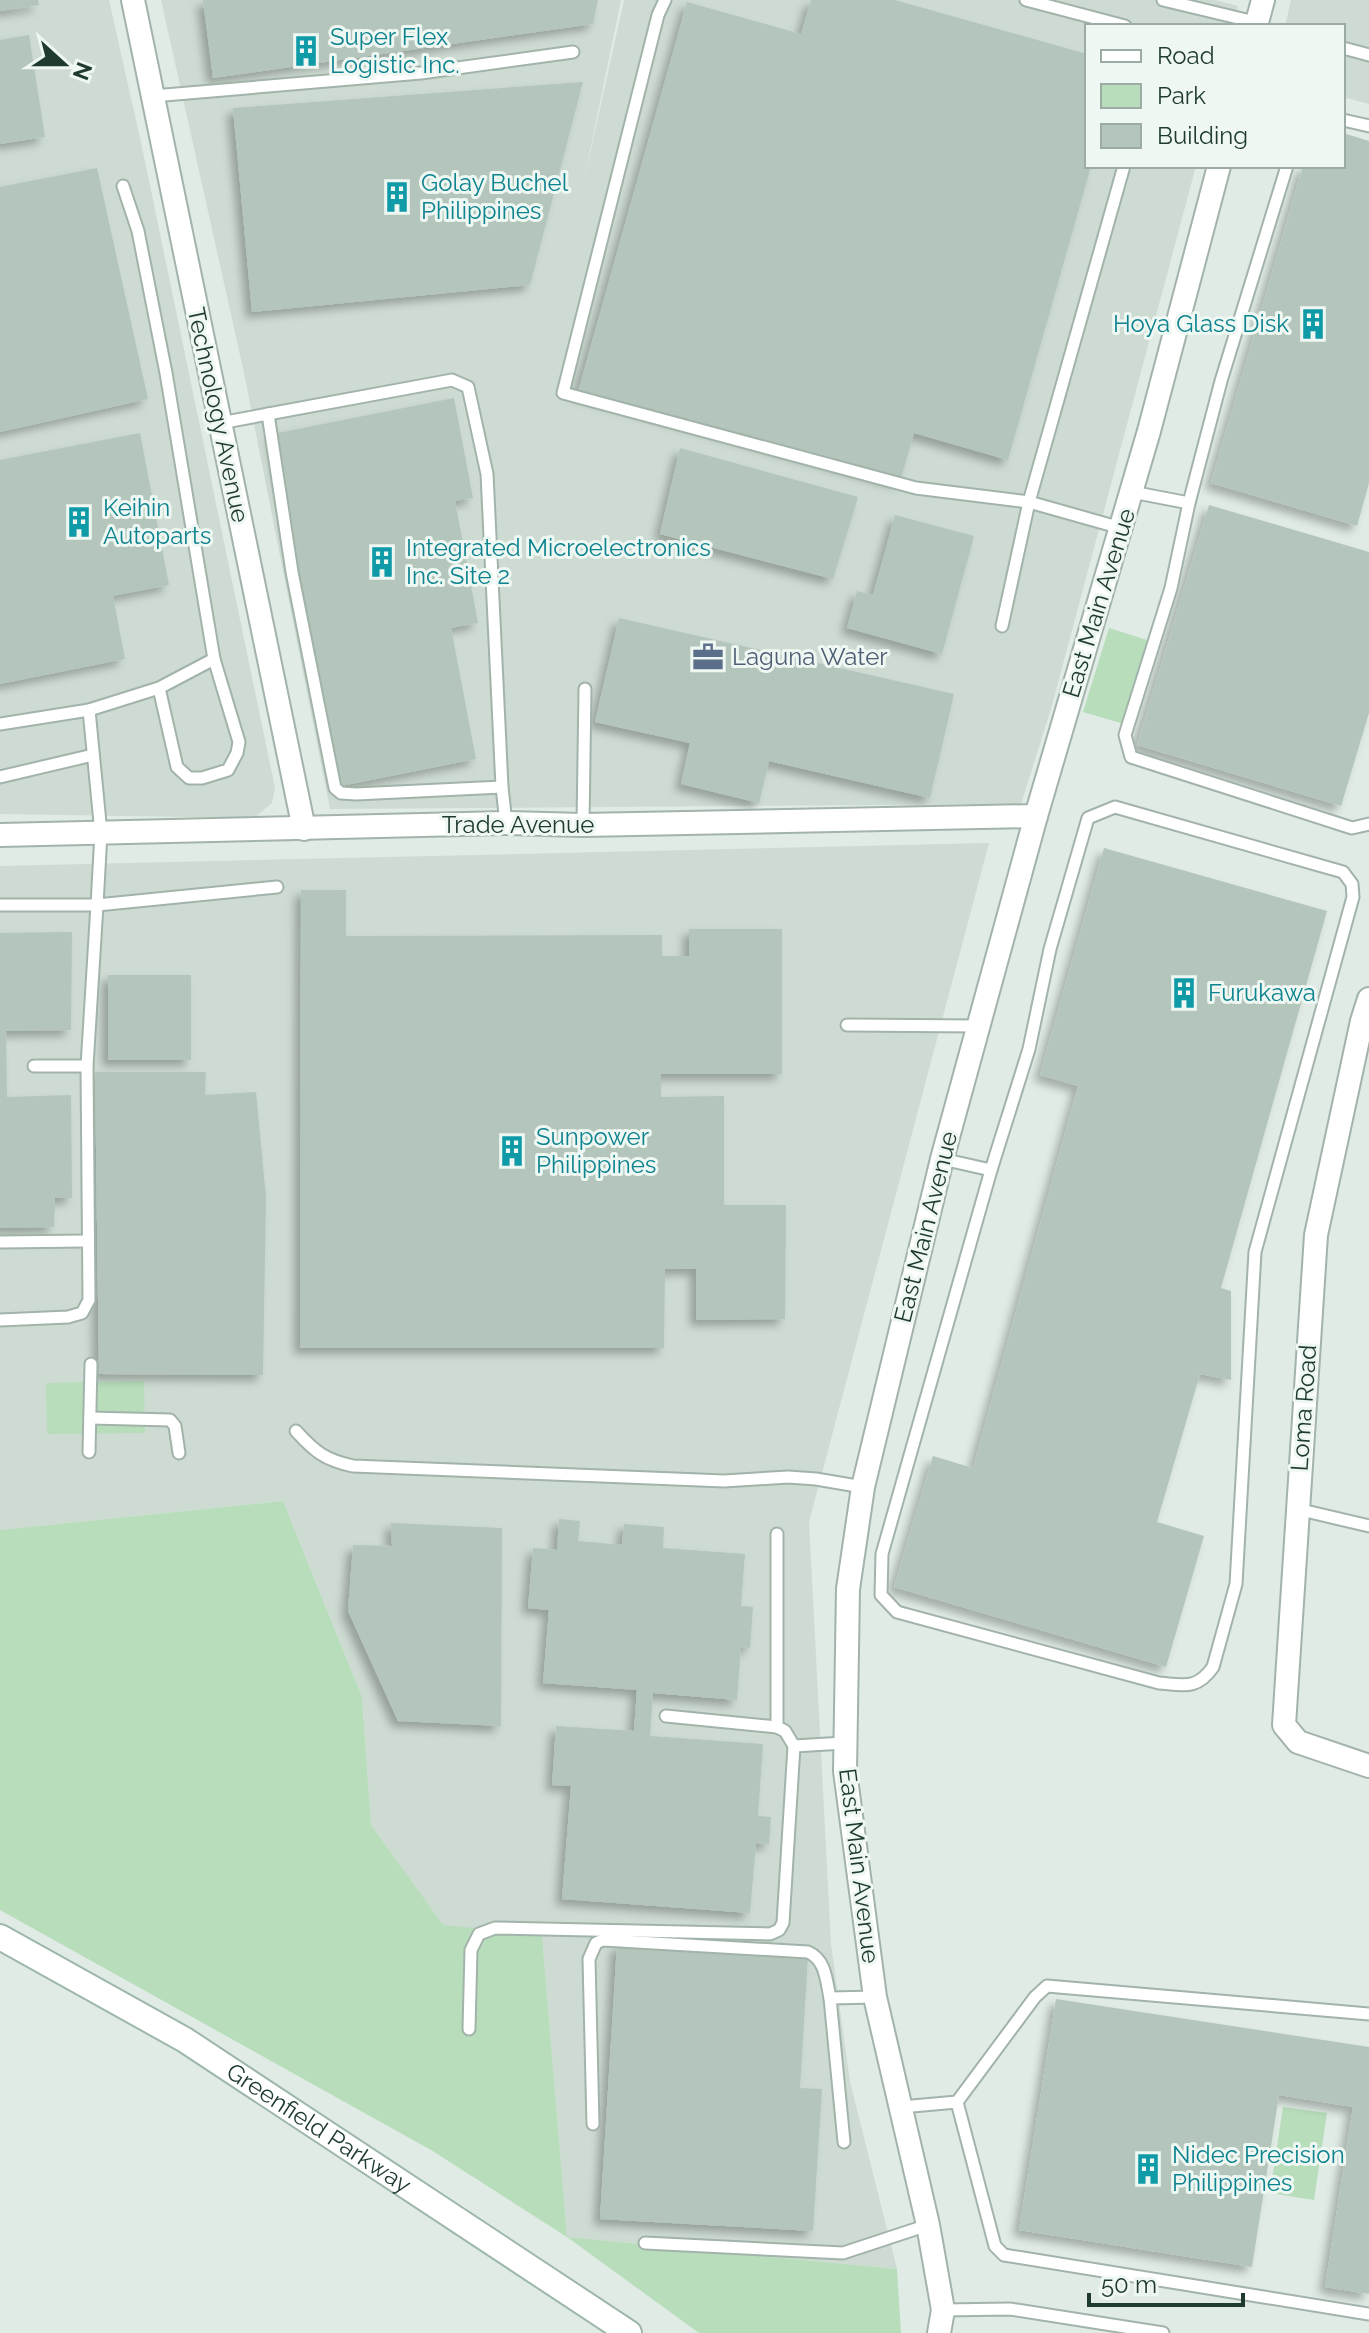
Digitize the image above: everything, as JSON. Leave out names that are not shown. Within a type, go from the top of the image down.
[{"type":"main road","name":"Greenfield Parkway","points":[[0,1937],[185,2040],[629,2333]]},
{"type":"street","name":"Technology Avenue","points":[[133,0],[304,829]]},
{"type":"street","points":[[1260,24],[1263,0]]},
{"type":"street","name":"East Main Avenue","points":[[939,2333],[943,2310],[928,2225],[875,1997],[845,1771],[848,1589],[863,1487],[942,1159],[1036,816],[1132,492],[1218,168]]},
{"type":"street","name":"Trade Avenue","points":[[0,835],[506,823],[583,825],[1036,816]]},
{"type":"street","name":"Loma Road","points":[[1369,999],[1316,1235],[1284,1725],[1298,1742],[1369,1766]]},
{"type":"street","name":"East Main Avenue","points":[[943,2310],[957,2333]]},
{"type":"lane","points":[[665,0],[658,15],[563,393],[916,488],[1029,502],[1121,528]]},
{"type":"lane","points":[[1026,0],[1117,24]]},
{"type":"lane","points":[[1163,0],[1256,24]]},
{"type":"lane","points":[[1345,49],[1369,55]]},
{"type":"lane","points":[[153,96],[421,73],[573,52]]},
{"type":"lane","points":[[1345,120],[1369,126]]},
{"type":"lane","points":[[1002,626],[1029,502],[1123,168]]},
{"type":"lane","points":[[1286,168],[1221,381],[1189,503],[1171,588],[1125,735],[1131,757],[1352,828],[1369,824]]},
{"type":"lane","points":[[123,186],[138,231],[166,373],[214,659],[239,742],[228,770],[189,778],[177,767],[159,688]]},
{"type":"lane","points":[[220,423],[452,380],[468,387],[487,474],[506,823]]},
{"type":"lane","points":[[268,414],[292,572],[335,788],[341,793],[356,794],[502,787]]},
{"type":"lane","points":[[1132,492],[1189,503]]},
{"type":"lane","points":[[0,724],[89,710],[159,688],[214,659]]},
{"type":"lane","points":[[583,825],[585,689]]},
{"type":"lane","points":[[0,1320],[68,1317],[82,1313],[89,1300],[87,1066],[101,833],[89,710]]},
{"type":"lane","points":[[0,777],[93,755]]},
{"type":"lane","points":[[1115,807],[1343,872],[1352,884],[1353,897],[1255,1252],[1236,1584],[1213,1667],[1205,1678],[1191,1686],[1159,1683],[897,1612],[881,1595],[882,1554],[991,1170],[1029,1049],[1050,949],[1088,818],[1115,807]]},
{"type":"lane","points":[[0,905],[97,905],[277,887]]},
{"type":"lane","points":[[847,1025],[978,1026]]},
{"type":"lane","points":[[34,1066],[87,1066]]},
{"type":"lane","points":[[942,1159],[991,1170]]},
{"type":"lane","points":[[0,1242],[87,1241]]},
{"type":"lane","points":[[89,1452],[91,1364]]},
{"type":"lane","points":[[90,1418],[170,1420],[175,1426],[179,1453]]},
{"type":"lane","points":[[296,1431],[314,1450],[332,1462],[353,1466],[724,1481],[788,1477],[863,1487]]},
{"type":"lane","points":[[1296,1509],[1369,1526]]},
{"type":"lane","points":[[777,1534],[777,1727]]},
{"type":"lane","points":[[469,2029],[471,1950],[479,1934],[495,1928],[770,1934],[779,1930],[783,1923],[794,1746],[785,1731],[777,1727],[666,1716]]},
{"type":"lane","points":[[794,1746],[844,1743]]},
{"type":"lane","points":[[593,2124],[589,1959],[596,1943],[603,1940],[808,1952],[817,1956],[822,1964],[830,1998],[844,2142]]},
{"type":"lane","points":[[901,2107],[957,2102],[1035,1997],[1047,1986],[1369,2014]]},
{"type":"lane","points":[[830,1998],[875,1997]]},
{"type":"lane","points":[[957,2102],[995,2246],[1004,2255],[1369,2314]]},
{"type":"lane","points":[[645,2243],[843,2253],[928,2225]]},
{"type":"lane","points":[[943,2310],[1010,2309],[1163,2333]]},
{"type":"shaded area","points":[[0,0],[109,0],[275,788],[272,803],[254,818],[0,814]]},
{"type":"shaded area","points":[[161,0],[621,0],[582,190],[624,0],[1215,0],[1238,6],[1234,24],[1085,24],[1085,168],[1195,168],[1051,709],[1021,804],[330,809],[244,373]]},
{"type":"shaded area","points":[[1291,0],[1369,0],[1369,104],[1345,98],[1345,24],[1285,24]]},
{"type":"shaded area","name":"Sunpower Philippines","points":[[989,843],[809,1522],[831,1944],[850,2082],[897,2269],[567,2237],[542,1935],[443,1926],[371,1825],[362,1697],[283,1501],[0,1530],[0,866]]},
{"type":"green space","points":[[1109,628],[1150,641],[1124,724],[1083,712]]},
{"type":"green space","points":[[144,1381],[145,1433],[47,1434],[46,1383]]},
{"type":"green space","points":[[283,1501],[362,1697],[371,1825],[443,1925],[542,1935],[567,2237],[431,2150],[0,1910],[0,1530]]},
{"type":"green space","points":[[1283,2107],[1327,2113],[1314,2200],[1270,2193]]},
{"type":"green space","points":[[567,2237],[897,2269],[901,2333],[699,2333]]},
{"type":"building","points":[[0,0],[38,0],[39,5],[0,11]]},
{"type":"building","name":"Super Flex Logistic Inc.","points":[[203,0],[598,0],[593,24],[213,78]]},
{"type":"building","points":[[811,0],[895,0],[1085,53],[1085,168],[1090,168],[1008,460],[914,433],[900,482],[578,392],[687,2],[801,34]]},
{"type":"building","points":[[29,35],[45,137],[0,144],[0,40]]},
{"type":"building","name":"Golay Buchel Philippines","points":[[583,82],[530,285],[252,312],[233,108]]},
{"type":"building","name":"Hoya Glass Disk","points":[[1345,134],[1369,141],[1369,483],[1357,526],[1211,483],[1302,168],[1345,168]]},
{"type":"building","points":[[97,168],[148,399],[0,432],[0,187]]},
{"type":"building","name":"Integrated Microelectronics Inc. Site 2","points":[[454,398],[473,498],[455,501],[478,623],[451,628],[476,759],[341,786],[273,434]]},
{"type":"building","name":"Keihin Autoparts","points":[[140,433],[169,585],[113,596],[125,659],[0,684],[0,460]]},
{"type":"building","points":[[680,448],[858,497],[833,579],[660,534]]},
{"type":"building","points":[[1209,505],[1369,552],[1369,713],[1341,806],[1137,745]]},
{"type":"building","points":[[895,515],[974,536],[942,654],[847,628],[857,591],[873,595]]},
{"type":"building","points":[[619,618],[954,694],[930,798],[769,761],[759,803],[681,784],[690,743],[595,722]]},
{"type":"building","points":[[1104,848],[1327,911],[1221,1288],[1231,1291],[1231,1380],[1200,1374],[1157,1522],[1204,1536],[1166,1667],[894,1587],[933,1456],[973,1468],[1078,1086],[1040,1075]]},
{"type":"building","name":"Sunpower Philippines","points":[[301,890],[346,890],[346,936],[662,935],[662,956],[689,956],[689,929],[782,929],[782,1074],[661,1074],[661,1097],[724,1096],[724,1205],[786,1205],[785,1319],[696,1320],[696,1269],[665,1269],[664,1348],[300,1348]]},
{"type":"building","points":[[72,932],[71,1030],[6,1031],[7,1097],[71,1095],[72,1198],[55,1198],[54,1227],[0,1228],[0,933]]},
{"type":"building","points":[[108,975],[191,975],[191,1060],[108,1060]]},
{"type":"building","points":[[95,1072],[206,1072],[205,1095],[256,1092],[266,1197],[263,1375],[99,1374]]},
{"type":"building","points":[[559,1519],[580,1521],[578,1541],[622,1545],[624,1524],[664,1527],[663,1548],[745,1554],[741,1606],[753,1607],[750,1648],[741,1647],[737,1700],[653,1693],[650,1736],[763,1744],[758,1816],[771,1817],[769,1844],[756,1843],[750,1913],[562,1899],[571,1786],[552,1785],[556,1726],[634,1731],[637,1690],[543,1683],[549,1610],[528,1608],[533,1548],[557,1550]]},
{"type":"building","points":[[391,1523],[502,1528],[501,1726],[398,1721],[348,1611],[353,1545],[392,1546]]},
{"type":"building","points":[[617,1944],[808,1955],[800,2088],[822,2089],[813,2231],[600,2219]]},
{"type":"building","name":"Nidec Precision Philippines","points":[[1056,1999],[1369,2047],[1369,2294],[1325,2287],[1353,2107],[1279,2095],[1252,2267],[1019,2230]]},
{"type":"place","name":"Super Flex Logistic Inc.","points":[[306,51]]},
{"type":"place","name":"Golay Buchel Philippines","points":[[397,197]]},
{"type":"place","name":"Hoya Glass Disk","points":[[1313,324]]},
{"type":"place","name":"Keihin Autoparts","points":[[79,522]]},
{"type":"place","name":"Integrated Microelectronics Inc. Site 2","points":[[382,562]]},
{"type":"place","name":"Laguna Water","points":[[708,657]]},
{"type":"place","name":"Furukawa","points":[[1184,993]]},
{"type":"place","name":"Sunpower Philippines","points":[[512,1151]]},
{"type":"place","name":"Nidec Precision Philippines","points":[[1148,2169]]}]
